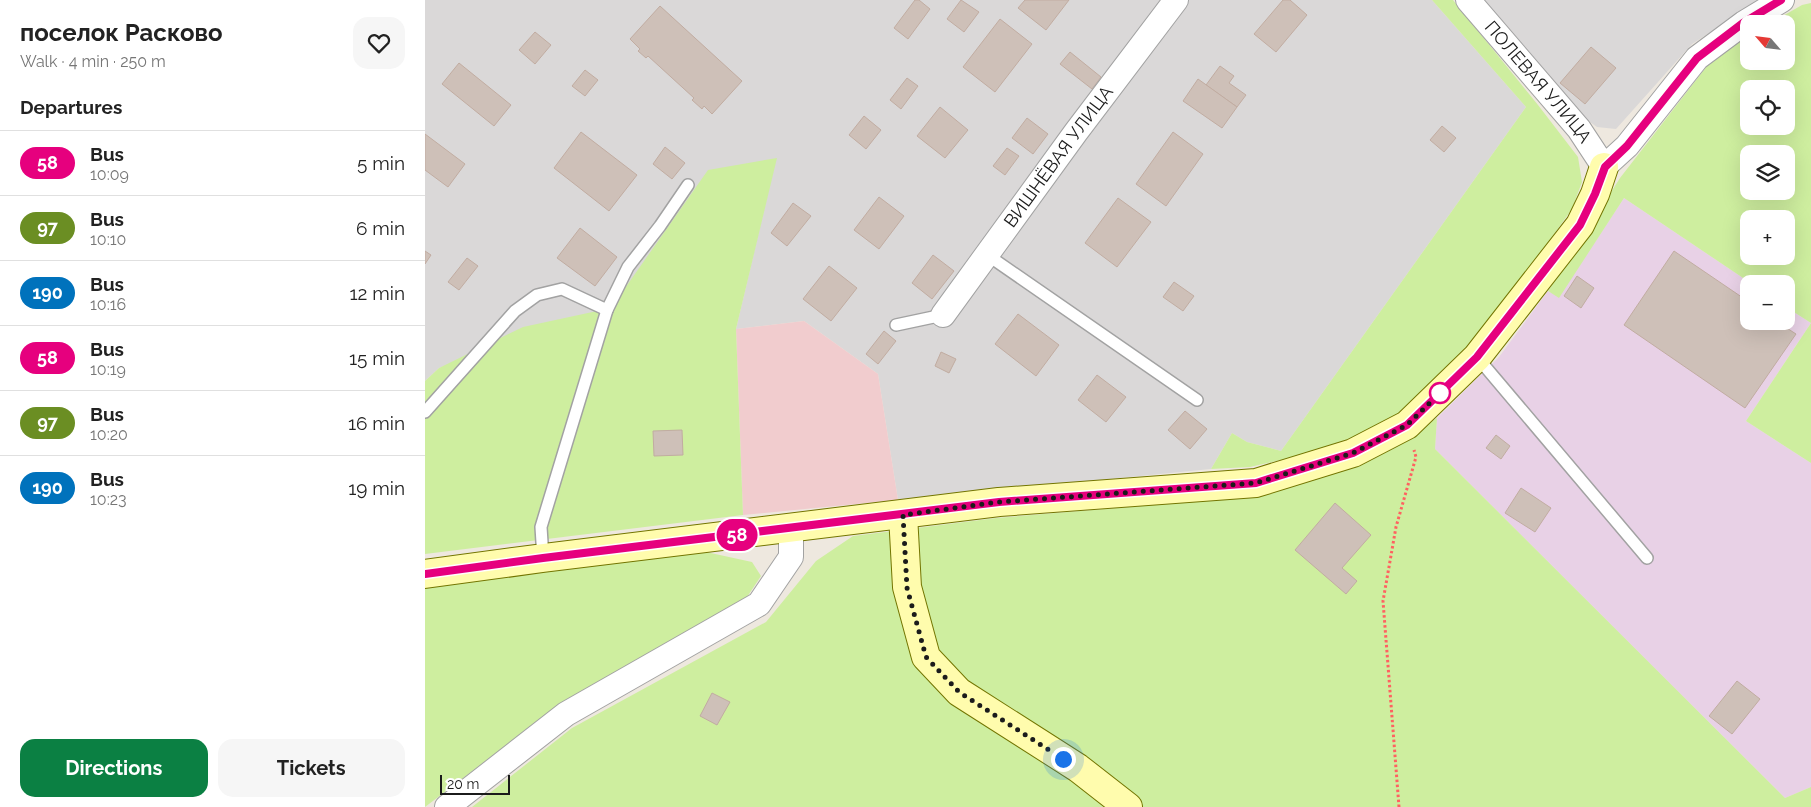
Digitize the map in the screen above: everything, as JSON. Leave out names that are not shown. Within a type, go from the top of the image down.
[{"type":"street","name":"ВИШНЁВАЯ УЛИЦА","points":[[943,316],[986,254],[1176,0]]},
{"type":"street","name":"ПОЛЕВАЯ УЛИЦА","points":[[1468,0],[1579,129],[1605,167]]},
{"type":"street","points":[[425,574],[999,502],[1256,483],[1353,453],[1407,425],[1477,357],[1580,225],[1595,194],[1605,167],[1627,146],[1697,58],[1743,23],[1781,0]]},
{"type":"street","points":[[903,515],[907,588],[926,657],[959,692],[1079,768],[1128,807]]},
{"type":"street","points":[[458,804],[566,714],[759,604],[791,557],[791,528]]},
{"type":"lane","points":[[543,558],[541,527],[607,310],[628,267],[660,226],[688,185]]},
{"type":"lane","points":[[986,254],[1197,400]]},
{"type":"lane","points":[[425,412],[515,311],[537,295],[562,290],[607,310]]},
{"type":"lane","points":[[896,325],[943,316]]},
{"type":"lane","points":[[1477,357],[1647,558]]},
{"type":"path","points":[[1399,807],[1383,602],[1396,527],[1416,457],[1407,425]]},
{"type":"shaded area","points":[[425,0],[1432,0],[1526,107],[1281,451],[1247,442],[1232,433],[1211,469],[898,500],[878,374],[804,321],[736,329],[776,159],[611,308],[439,368],[425,381]]},
{"type":"shaded area","points":[[1483,0],[1760,0],[1692,44],[1616,129],[1597,127],[1576,112]]},
{"type":"shaded area","points":[[1624,198],[1740,276],[1740,330],[1795,330],[1795,313],[1811,323],[1746,421],[1811,463],[1811,787],[1785,798],[1435,449],[1437,418],[1499,357],[1548,291],[1559,297]]},
{"type":"shaded area","points":[[804,321],[878,374],[898,500],[743,515],[736,329]]},
{"type":"green space","points":[[1432,0],[1453,0],[1578,157],[1582,182],[1572,209],[1471,350],[1399,416],[1346,440],[1289,458],[1250,467],[1211,469],[1232,433],[1247,442],[1281,451],[1526,107]]},
{"type":"green space","points":[[1811,3],[1811,323],[1795,313],[1795,275],[1740,276],[1624,198],[1559,298],[1548,291],[1620,178],[1707,66],[1740,42],[1740,70],[1795,70],[1795,15],[1785,15],[1802,5]]},
{"type":"green space","points":[[777,158],[736,329],[743,515],[425,554],[425,381],[439,368],[523,327],[611,308],[708,170]]},
{"type":"green space","points":[[1811,323],[1811,463],[1746,421]]},
{"type":"green space","points":[[1437,418],[1435,449],[1785,798],[1811,787],[1811,807],[472,807],[572,728],[766,622],[816,561],[853,536],[996,518],[1259,496],[1359,465]]},
{"type":"green space","points":[[706,552],[752,562],[761,576],[747,597],[562,703],[425,807],[425,584]]},
{"type":"building","points":[[915,0],[919,0],[930,9],[908,39],[894,28]]},
{"type":"building","points":[[961,0],[979,12],[964,32],[947,19]]},
{"type":"building","points":[[1025,0],[1069,0],[1046,30],[1018,8]]},
{"type":"building","points":[[1283,0],[1290,0],[1307,15],[1276,52],[1254,34]]},
{"type":"building","points":[[660,6],[742,81],[712,114],[704,106],[702,109],[692,100],[694,98],[648,56],[646,58],[638,51],[640,49],[630,39]]},
{"type":"building","points":[[1000,19],[1032,44],[995,92],[963,67]]},
{"type":"building","points":[[535,32],[551,45],[535,64],[519,50]]},
{"type":"building","points":[[1591,47],[1616,68],[1585,104],[1560,83]]},
{"type":"building","points":[[1070,52],[1101,77],[1092,89],[1060,64]]},
{"type":"building","points":[[459,63],[511,105],[494,126],[442,84]]},
{"type":"building","points":[[1220,66],[1234,76],[1229,83],[1246,95],[1237,107],[1206,85]]},
{"type":"building","points":[[585,70],[598,80],[585,96],[572,86]]},
{"type":"building","points":[[907,78],[918,86],[901,109],[890,100]]},
{"type":"building","points":[[1198,79],[1237,107],[1222,128],[1183,101]]},
{"type":"building","points":[[940,107],[968,130],[945,158],[917,136]]},
{"type":"building","points":[[864,116],[881,130],[866,149],[849,135]]},
{"type":"building","points":[[1027,118],[1048,134],[1033,154],[1012,138]]},
{"type":"building","points":[[1442,126],[1456,138],[1444,152],[1430,140]]},
{"type":"building","points":[[581,132],[637,175],[609,211],[554,168]]},
{"type":"building","points":[[1173,132],[1203,154],[1166,206],[1136,184]]},
{"type":"building","points":[[425,134],[465,164],[448,187],[425,170]]},
{"type":"building","points":[[665,147],[685,163],[672,179],[653,164]]},
{"type":"building","points":[[1007,148],[1019,156],[1005,175],[993,166]]},
{"type":"building","points":[[879,197],[904,216],[879,249],[854,230]]},
{"type":"building","points":[[1118,198],[1151,222],[1117,267],[1085,243]]},
{"type":"building","points":[[793,203],[811,216],[787,246],[771,233]]},
{"type":"building","points":[[580,228],[617,257],[595,286],[557,258]]},
{"type":"building","points":[[425,251],[431,255],[425,264]]},
{"type":"building","points":[[1674,251],[1740,296],[1740,330],[1790,330],[1796,334],[1745,408],[1624,325]]},
{"type":"building","points":[[933,255],[954,271],[932,299],[912,283]]},
{"type":"building","points":[[467,258],[478,266],[459,290],[448,282]]},
{"type":"building","points":[[829,266],[857,288],[831,321],[803,299]]},
{"type":"building","points":[[1577,276],[1594,288],[1581,308],[1564,296]]},
{"type":"building","points":[[1174,282],[1194,296],[1183,311],[1163,297]]},
{"type":"building","points":[[1018,314],[1059,345],[1036,376],[995,344]]},
{"type":"building","points":[[884,331],[896,341],[878,364],[866,354]]},
{"type":"building","points":[[941,352],[956,359],[949,373],[935,366]]},
{"type":"building","points":[[1097,375],[1126,397],[1106,422],[1078,400]]},
{"type":"building","points":[[1185,411],[1207,429],[1190,449],[1168,430]]},
{"type":"building","points":[[682,430],[683,455],[654,456],[653,431]]},
{"type":"building","points":[[1496,435],[1510,446],[1501,459],[1486,448]]},
{"type":"building","points":[[1521,488],[1551,508],[1535,532],[1505,513]]},
{"type":"building","points":[[1335,503],[1371,535],[1342,568],[1357,581],[1346,594],[1295,550]]},
{"type":"building","points":[[1737,681],[1760,699],[1732,734],[1709,716]]},
{"type":"building","points":[[712,693],[730,702],[717,725],[700,716]]},
{"type":"bus line","name":"58","points":[[425,574],[999,502],[1256,483],[1353,453],[1407,425],[1477,357],[1580,225],[1595,194],[1605,167],[1627,146],[1697,58],[1743,23],[1781,0]]},
{"type":"route","points":[[1063,759],[959,692],[926,657],[907,588],[903,515],[999,502],[1256,483],[1353,453],[1407,425],[1440,393]]}]
